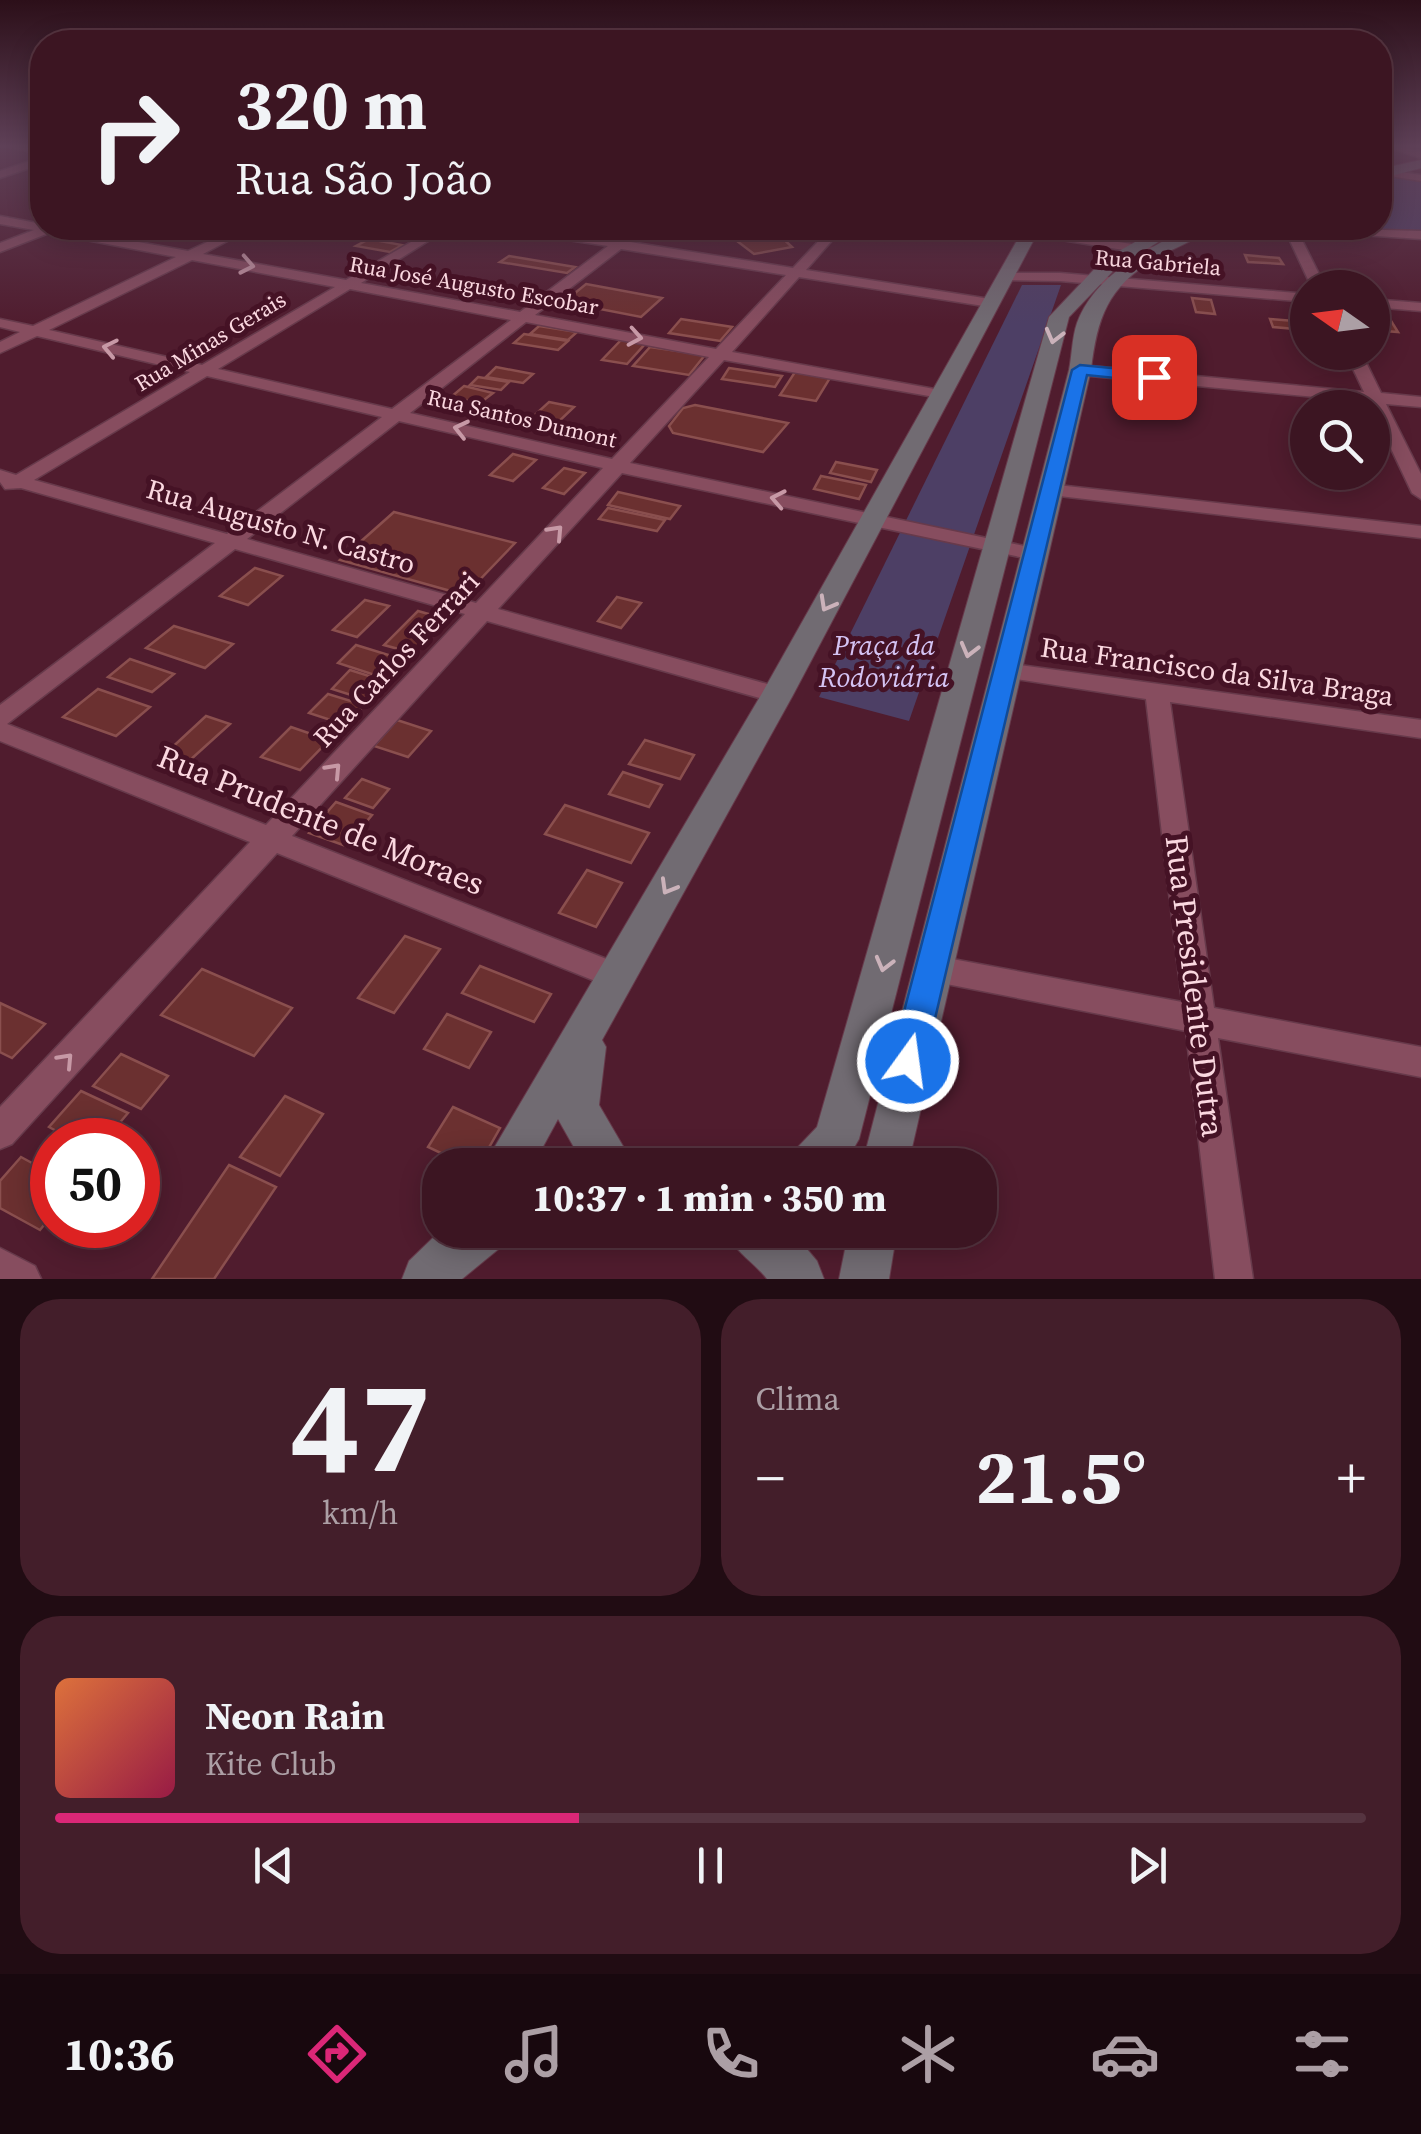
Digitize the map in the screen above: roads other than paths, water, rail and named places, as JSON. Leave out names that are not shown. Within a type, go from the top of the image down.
[{"type":"main road","points":[[517,1148],[777,695],[1025,240]]},
{"type":"main road","points":[[828,1148],[836,1139],[1060,318],[1102,280],[1154,242]]},
{"type":"main road","points":[[888,1148],[1080,370],[1087,322],[1102,280]]},
{"type":"main road","points":[[600,1148],[576,1109],[580,1058],[611,985]]},
{"type":"main road","points":[[426,1279],[458,1248]]},
{"type":"main road","points":[[774,1248],[799,1279]]},
{"type":"main road","points":[[864,1279],[869,1248]]},
{"type":"street","name":"Rua José Augusto Escobar","points":[[4,221],[30,223]]},
{"type":"street","points":[[0,248],[30,233]]},
{"type":"street","points":[[1392,233],[1421,235]]},
{"type":"street","name":"Rua José Augusto Escobar","points":[[122,240],[940,395]]},
{"type":"street","points":[[0,348],[221,240]]},
{"type":"street","name":"Rua Minas Gerais","points":[[6,483],[208,370],[423,240]]},
{"type":"street","points":[[599,240],[990,303]]},
{"type":"street","points":[[0,718],[624,240]]},
{"type":"street","name":"Rua Carlos Ferrari","points":[[0,1132],[825,240]]},
{"type":"street","points":[[1296,240],[1310,270]]},
{"type":"street","name":"Rua Gabriela","points":[[1005,276],[1290,296]]},
{"type":"street","points":[[1390,304],[1421,307]]},
{"type":"street","name":"Rua Santos Dumont","points":[[0,324],[616,466],[1034,554]]},
{"type":"street","points":[[1080,370],[1291,390]]},
{"type":"street","points":[[1390,399],[1421,402]]},
{"type":"street","points":[[1390,428],[1421,494]]},
{"type":"street","name":"Rua Augusto N. Castro","points":[[6,483],[777,695]]},
{"type":"street","points":[[1049,490],[1421,532]]},
{"type":"street","name":"Rua Francisco da Silva Braga","points":[[1005,671],[1421,730]]},
{"type":"street","name":"Rua Presidente Dutra","points":[[1157,692],[1234,1279]]},
{"type":"street","name":"Rua Prudente de Moraes","points":[[0,731],[271,837],[611,985]]},
{"type":"street","points":[[931,968],[1421,1062]]},
{"type":"street","points":[[0,1267],[22,1279]]},
{"type":"park label","name":"Praça da Rodoviária","points":[[884,661]]}]
